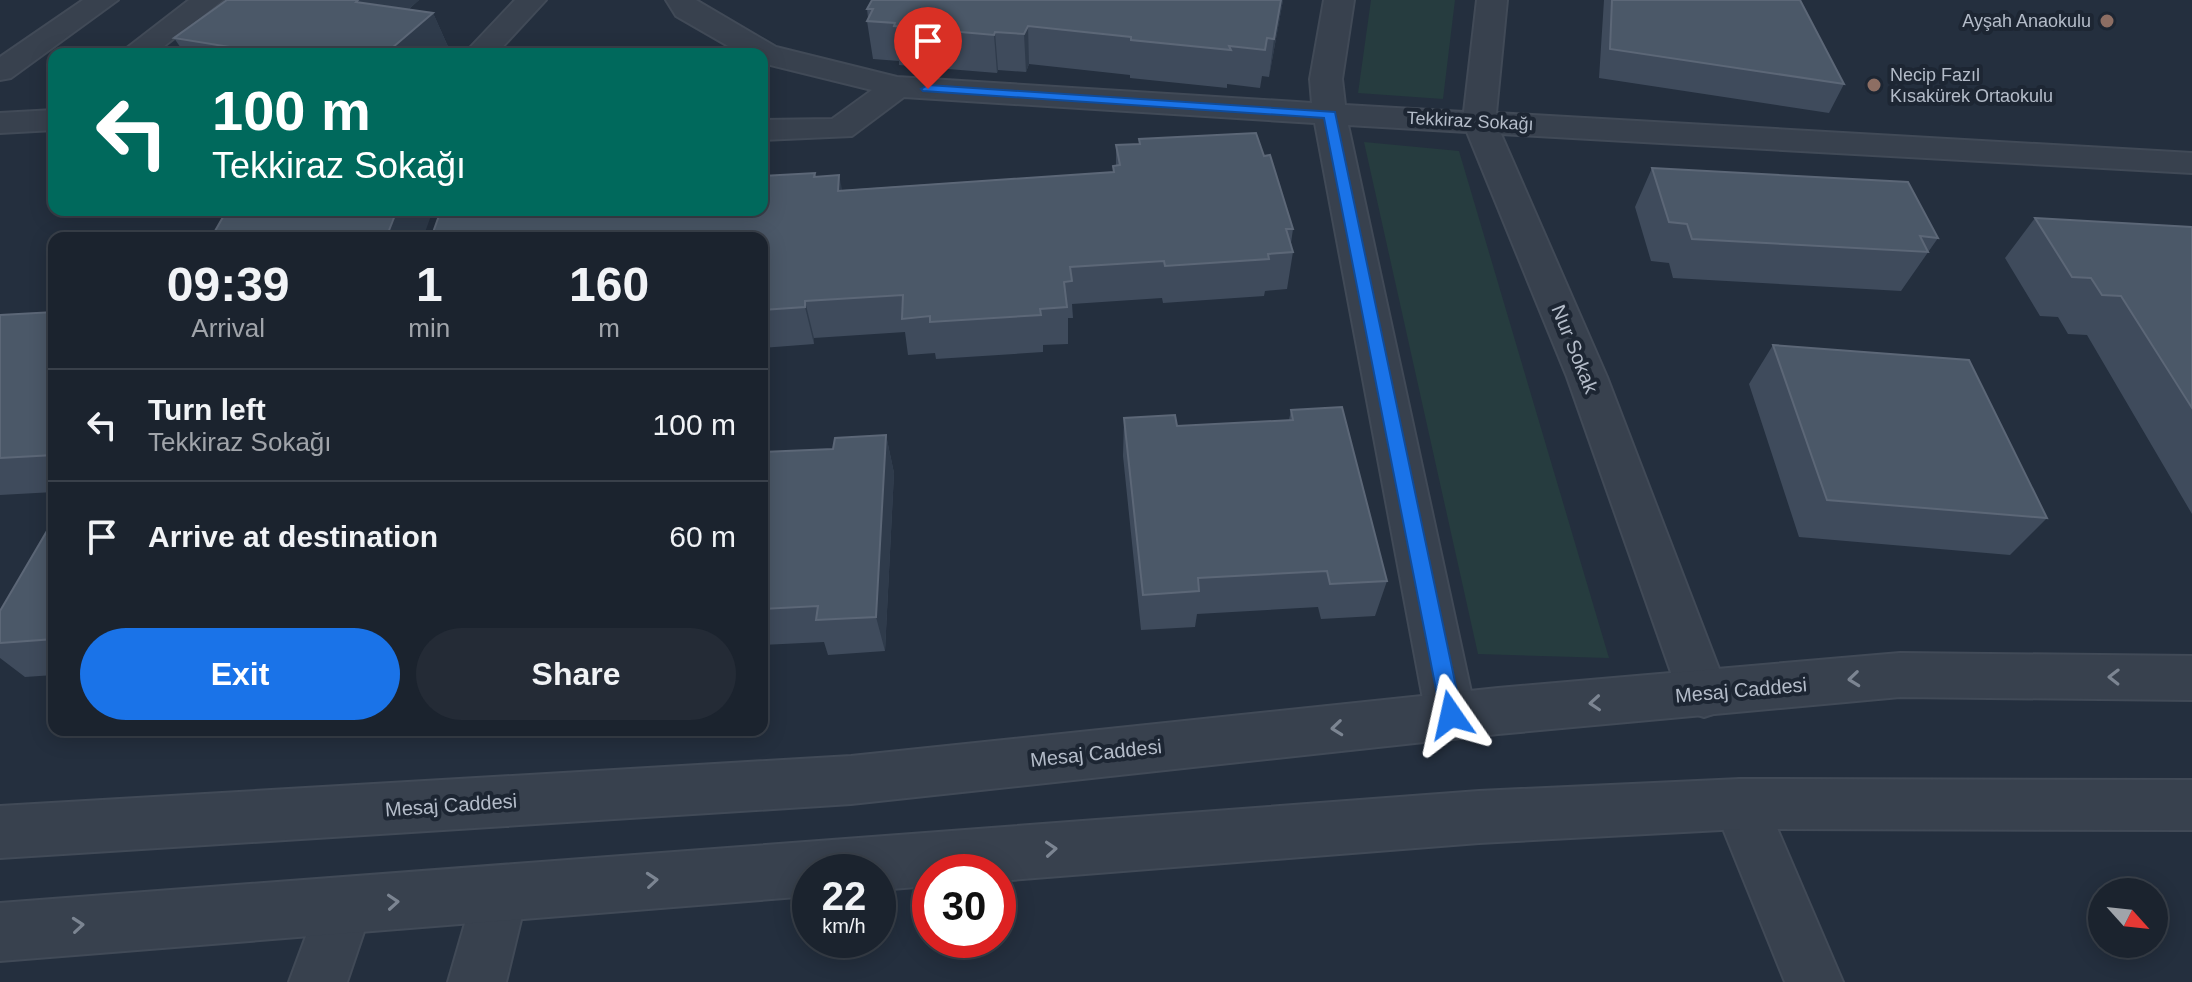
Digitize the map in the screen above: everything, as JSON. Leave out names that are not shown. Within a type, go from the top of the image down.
[{"type":"street","points":[[0,71],[103,0]]},
{"type":"street","points":[[142,48],[208,0]]},
{"type":"street","points":[[485,48],[531,0]]},
{"type":"street","name":"Tekkiraz Sokağı","points":[[681,0],[686,10],[754,48]]},
{"type":"street","points":[[1339,0],[1326,79],[1330,115],[1451,715]]},
{"type":"street","name":"Nur Sokak","points":[[1492,0],[1479,120],[1587,377],[1704,695]]},
{"type":"street","name":"Tekkiraz Sokağı","points":[[768,55],[897,87],[1330,115],[1479,120],[2192,163]]},
{"type":"street","points":[[768,130],[840,129],[897,87]]},
{"type":"street","points":[[0,123],[48,118]]},
{"type":"street","name":"Mesaj Caddesi","points":[[0,832],[851,780],[1451,715],[1704,695],[1900,675],[2192,678]]},
{"type":"street","points":[[1740,804],[1814,982]]},
{"type":"street","points":[[0,932],[499,895],[740,872],[1479,817],[1740,804],[2192,805]]},
{"type":"street","points":[[477,982],[499,895]]},
{"type":"street","points":[[318,982],[345,905]]},
{"type":"green space","points":[[1371,0],[1455,0],[1443,99],[1358,93]]},
{"type":"green space","points":[[1364,142],[1459,151],[1609,658],[1478,654]]},
{"type":"building","points":[[227,0],[358,0],[356,2],[433,13],[392,48],[236,48],[174,38]]},
{"type":"building","points":[[872,0],[1281,0],[1274,39],[1267,38],[1265,50],[1229,46],[1231,50],[1028,26],[1024,34],[995,32],[994,35],[894,26],[895,23],[867,21],[873,9],[867,9]]},
{"type":"building","points":[[1612,0],[1800,0],[1844,84],[1610,49]]},
{"type":"building","points":[[1256,133],[1264,156],[1270,155],[1293,229],[1286,229],[1293,252],[1268,254],[1269,259],[1165,266],[1164,261],[1070,267],[1072,281],[1064,282],[1067,307],[1040,309],[1041,315],[930,322],[930,316],[902,319],[903,295],[805,301],[805,307],[768,310],[768,232],[433,232],[439,216],[768,216],[768,176],[839,175],[838,191],[1114,172],[1113,166],[1120,165],[1116,145],[1140,144],[1139,139]]},
{"type":"building","points":[[1652,168],[1908,182],[1938,238],[1920,236],[1928,252],[1692,239],[1687,224],[1669,222]]},
{"type":"building","points":[[224,216],[395,216],[388,232],[214,232]]},
{"type":"building","points":[[2035,218],[2192,227],[2192,408],[2121,296],[2102,295],[2091,278],[2072,277]]},
{"type":"building","points":[[48,312],[48,455],[0,458],[0,315]]},
{"type":"building","points":[[1773,345],[1969,360],[2047,518],[1827,500]]},
{"type":"building","points":[[1342,407],[1387,581],[1330,584],[1327,571],[1198,578],[1199,591],[1143,595],[1124,418],[1175,415],[1177,426],[1293,420],[1291,410]]},
{"type":"building","points":[[886,435],[876,617],[816,620],[818,606],[768,609],[768,452],[833,449],[835,438]]},
{"type":"building","points":[[48,529],[48,639],[0,643],[0,611]]},
{"type":"place","name":"Ayşah Anaokulu","points":[[2107,21]]},
{"type":"place","name":"Necip Fazıl Kısakürek Ortaokulu","points":[[1874,85]]},
{"type":"route","points":[[928,89],[1330,115],[1451,715]]}]
